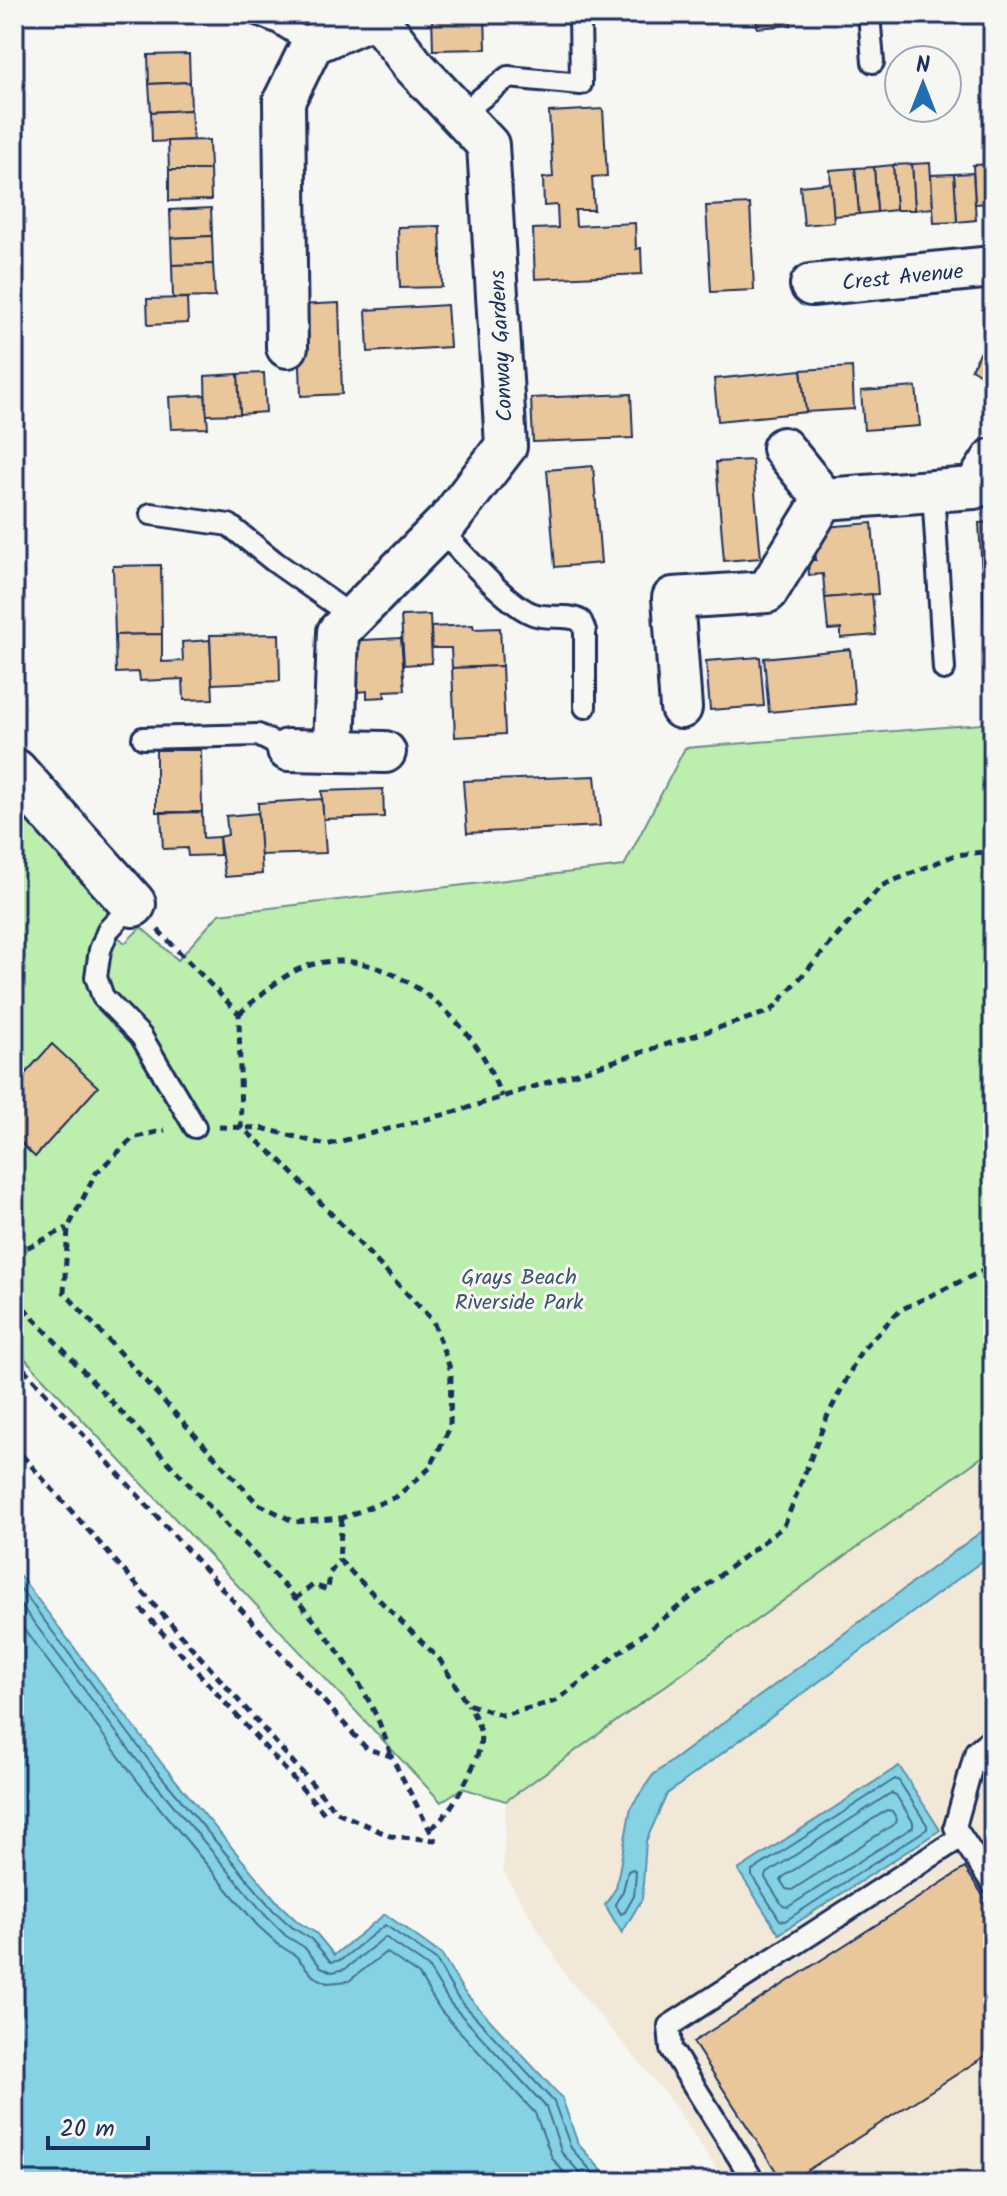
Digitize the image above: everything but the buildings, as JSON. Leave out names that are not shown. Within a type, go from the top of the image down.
[{"type":"main road","points":[[14,771],[133,904]]},
{"type":"street","name":"Conway Gardens","points":[[312,44],[374,16],[413,65],[488,145],[506,446],[440,530],[338,632],[334,749]]},
{"type":"street","points":[[287,347],[284,101],[312,44]]},
{"type":"street","name":"Crest Avenue","points":[[811,285],[993,267]]},
{"type":"street","points":[[783,448],[824,499]]},
{"type":"street","points":[[824,499],[974,488],[990,468]]},
{"type":"street","points":[[681,708],[673,598],[767,592],[824,499]]},
{"type":"street","points":[[288,750],[385,752]]},
{"type":"lane","points":[[256,14],[279,23],[312,44]]},
{"type":"lane","points":[[460,115],[508,77],[581,84],[580,14]]},
{"type":"lane","points":[[869,14],[873,62]]},
{"type":"lane","points":[[933,491],[944,669]]},
{"type":"lane","points":[[151,514],[229,525],[353,617]]},
{"type":"lane","points":[[440,530],[515,604],[543,617],[572,616],[581,621],[585,631],[585,707]]},
{"type":"lane","points":[[143,738],[258,735],[288,750]]},
{"type":"lane","points":[[133,904],[108,930],[100,950],[96,977],[103,997],[141,1036],[195,1127]]},
{"type":"lane","points":[[993,1737],[976,1751],[955,1827],[993,1885]]},
{"type":"lane","points":[[751,2177],[671,2049],[669,2026],[961,1837]]},
{"type":"path","points":[[133,904],[239,1014],[241,1127],[282,1162],[433,1321],[451,1371],[450,1427],[430,1468],[396,1497],[342,1518],[295,1522],[257,1503],[64,1292],[68,1228],[96,1173],[133,1138],[182,1127],[241,1127],[262,1128],[326,1145],[458,1111],[771,1011],[881,886],[955,855],[993,851]]},
{"type":"path","points":[[239,1014],[266,990],[295,971],[338,959],[393,973],[439,1003],[484,1057],[502,1097]]},
{"type":"path","points":[[14,1254],[68,1228]]},
{"type":"path","points":[[467,1704],[503,1715],[556,1701],[784,1526],[827,1417],[861,1351],[900,1310],[993,1266]]},
{"type":"path","points":[[14,1297],[295,1599],[359,1681],[386,1738],[391,1756],[435,1840],[390,1836],[337,1812],[14,1446]]},
{"type":"path","points":[[14,1358],[367,1749],[391,1756]]},
{"type":"path","points":[[295,1599],[313,1585],[328,1590],[330,1573],[339,1560],[342,1518]]},
{"type":"path","points":[[339,1560],[440,1660],[479,1724],[480,1746],[462,1788],[440,1823],[431,1828]]},
{"type":"path","points":[[141,1609],[325,1814]]},
{"type":"path","points":[[228,1706],[238,1700]]},
{"type":"shaded area","points":[[993,1449],[993,2182],[726,2182],[665,2093],[567,1977],[503,1871],[506,1801]]},
{"type":"green space","name":"Grays Beach Riverside Park","points":[[993,723],[993,1449],[506,1801],[462,1788],[441,1802],[14,1347],[14,800],[121,906],[103,924],[125,943],[141,927],[178,960],[219,914],[624,866],[685,748]]},
{"type":"water","points":[[993,1523],[993,1553],[667,1794],[646,1841],[642,1899],[622,1933],[605,1905],[616,1888],[631,1807],[653,1775]]},
{"type":"water","points":[[14,1568],[163,1765],[279,1904],[298,1922],[316,1933],[334,1955],[385,1914],[442,1955],[464,1992],[562,2098],[578,2144],[612,2182],[14,2182]]},
{"type":"water","points":[[899,1766],[940,1830],[779,1934],[738,1870]]}]
